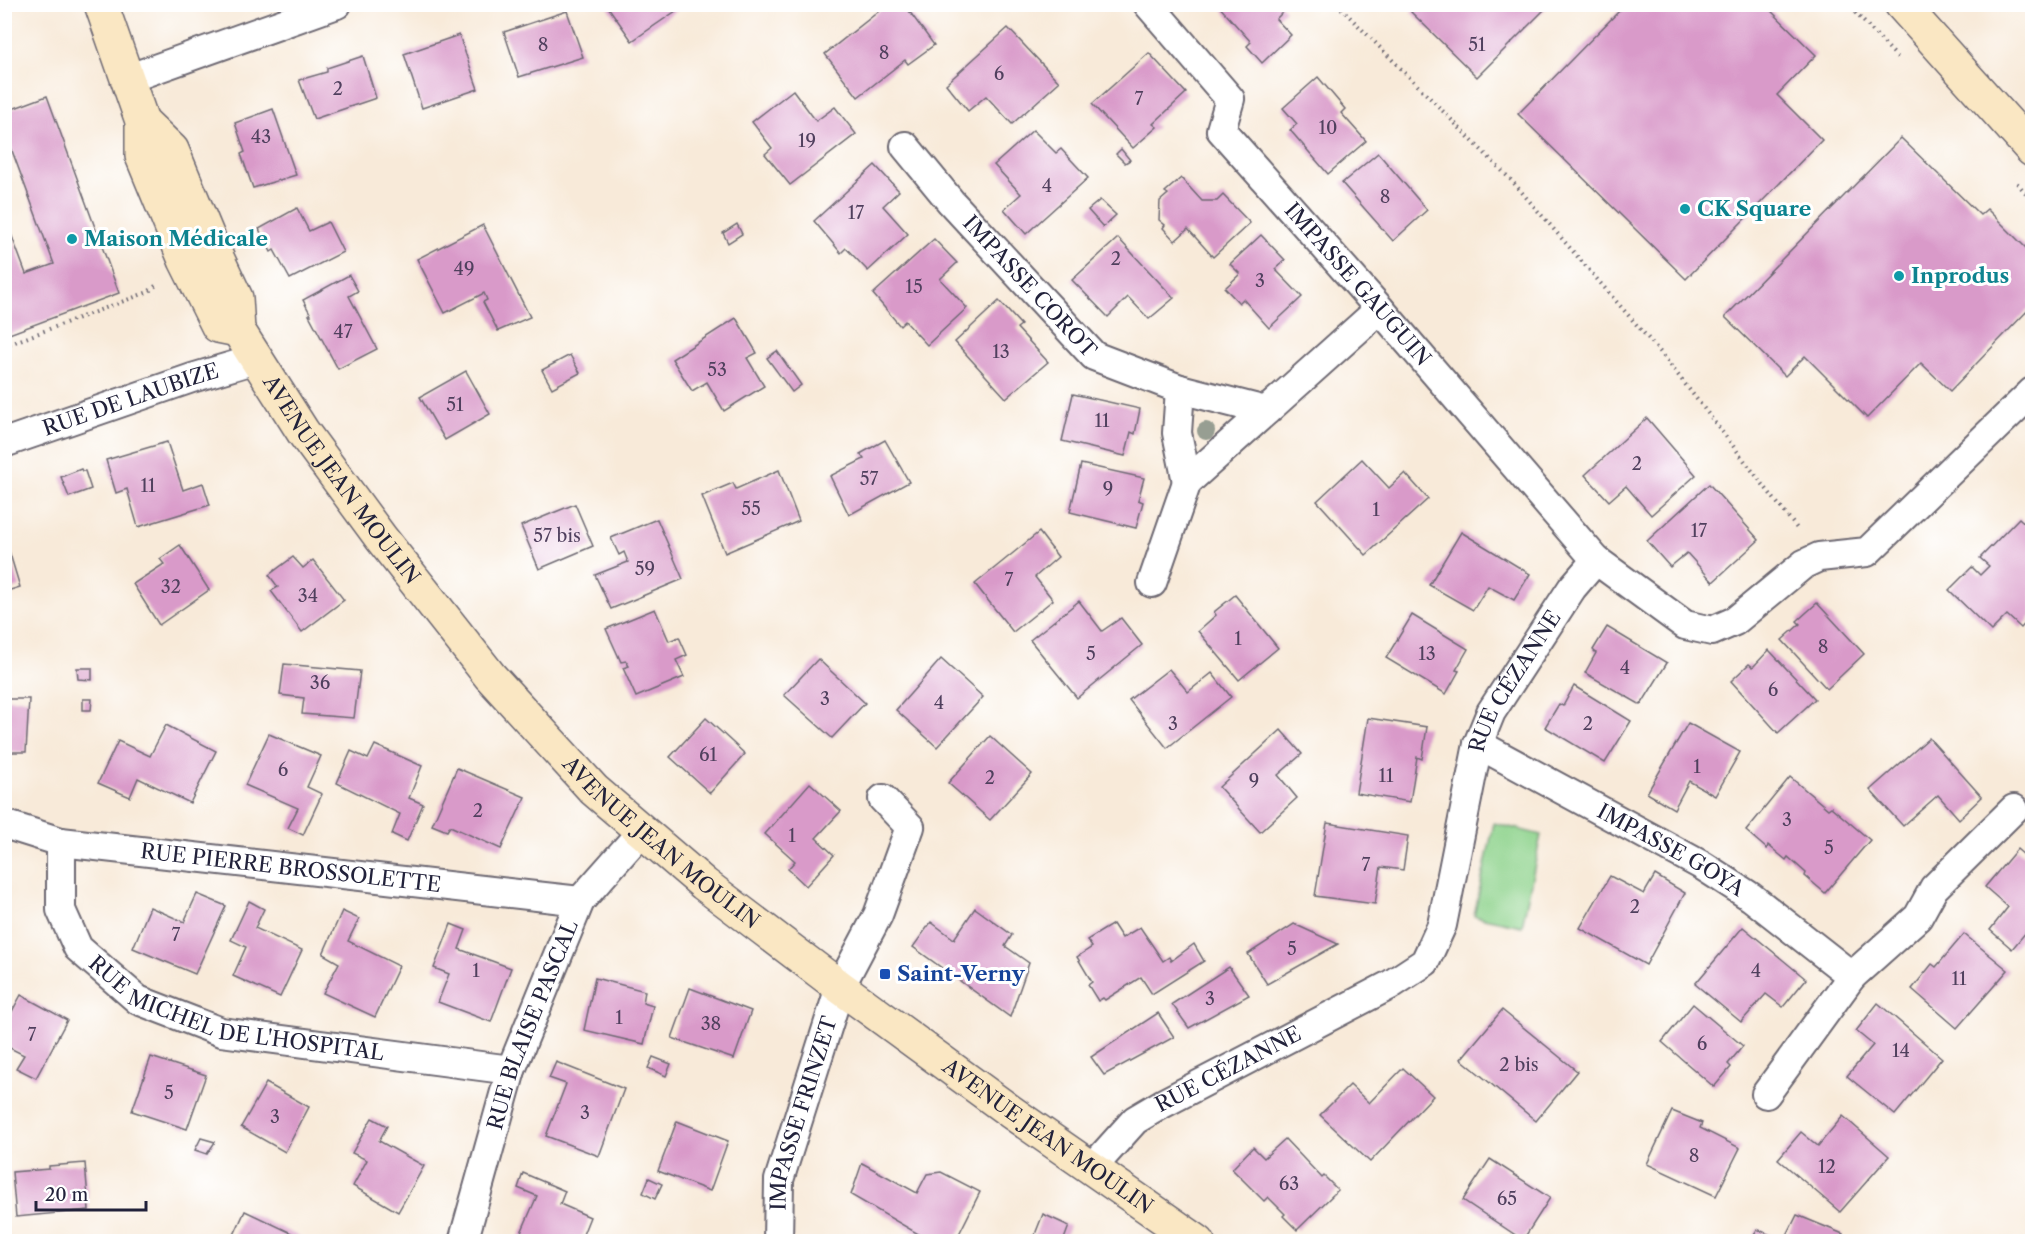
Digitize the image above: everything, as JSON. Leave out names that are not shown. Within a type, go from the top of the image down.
[{"type":"main road","name":"AVENUE JEAN MOULIN","points":[[101,4],[142,121],[142,156],[185,260],[218,326],[238,330]]},
{"type":"main road","points":[[1901,4],[2032,150]]},
{"type":"main road","name":"AVENUE JEAN MOULIN","points":[[142,121],[172,150],[236,298],[238,330],[303,432],[368,520],[490,676],[594,790],[704,884],[840,987],[1091,1168],[1198,1242]]},
{"type":"street","points":[[127,79],[337,4]]},
{"type":"street","name":"IMPASSE GAUGUIN","points":[[1148,4],[1230,99],[1221,130],[1380,309],[1596,560]]},
{"type":"street","name":"IMPASSE COROT","points":[[904,146],[951,202],[1094,356],[1180,389],[1266,411]]},
{"type":"street","points":[[1152,583],[1187,482],[1380,309]]},
{"type":"street","name":"RUE DE LAUBIZE","points":[[4,443],[192,378],[256,359]]},
{"type":"street","points":[[1180,389],[1177,433],[1187,482]]},
{"type":"street","points":[[1596,560],[1685,625],[1712,631],[1735,621],[1804,564],[1819,556],[1867,552],[2032,392]]},
{"type":"street","name":"RUE CÉZANNE","points":[[1091,1168],[1135,1120],[1390,985],[1425,962],[1442,925],[1478,744],[1491,712],[1572,588],[1596,560]]},
{"type":"street","name":"IMPASSE GOYA","points":[[1478,744],[1703,866],[1752,897],[1852,976]]},
{"type":"street","name":"IMPASSE FRINZET","points":[[778,1242],[779,1180],[840,987],[878,915],[910,827],[883,799]]},
{"type":"street","points":[[1766,1094],[1852,976],[1918,917],[1934,888],[2013,809]]},
{"type":"street","name":"RUE PIERRE BROSSOLETTE","points":[[4,824],[61,842],[580,901]]},
{"type":"street","name":"RUE BLAISE PASCAL","points":[[463,1242],[511,1070],[580,901],[642,831]]},
{"type":"street","name":"RUE MICHEL DE L'HOSPITAL","points":[[61,842],[61,910],[78,948],[138,1000],[221,1032],[511,1070]]},
{"type":"path","points":[[1337,4],[1527,200],[1661,352],[1819,556]]},
{"type":"path","points":[[4,346],[148,292],[185,260]]},
{"type":"green space","points":[[1494,823],[1541,835],[1522,926],[1474,916]]},
{"type":"building","points":[[606,4],[686,4],[632,41]]},
{"type":"building","points":[[888,4],[904,4],[934,45],[908,64],[905,60],[858,97],[825,54]]},
{"type":"building","points":[[1217,4],[1280,4],[1285,10],[1276,19],[1291,35],[1262,63],[1247,46],[1251,42]]},
{"type":"building","points":[[1419,4],[1550,4],[1477,77],[1411,12]]},
{"type":"building","name":"CK Square","points":[[1626,4],[1764,4],[1816,55],[1777,95],[1822,140],[1686,279],[1518,114]]},
{"type":"building","points":[[567,11],[583,57],[519,77],[504,32]]},
{"type":"building","points":[[1008,28],[1059,82],[1012,124],[986,96],[968,111],[946,84]]},
{"type":"building","points":[[459,35],[478,89],[422,108],[404,54]]},
{"type":"building","points":[[1149,53],[1186,93],[1153,124],[1157,127],[1133,148],[1092,104]]},
{"type":"building","points":[[363,56],[376,98],[314,119],[299,80],[327,72],[327,68]]},
{"type":"building","points":[[1318,77],[1345,109],[1341,113],[1366,141],[1328,174],[1290,130],[1297,124],[1283,108]]},
{"type":"building","points":[[793,90],[816,121],[835,107],[856,134],[790,185],[765,154],[772,148],[752,122]]},
{"type":"building","name":"Maison Médicale","points":[[47,96],[119,293],[4,336],[4,215],[26,274],[54,264],[4,129],[4,112]]},
{"type":"building","points":[[273,109],[296,175],[253,188],[241,154],[245,152],[235,123]]},
{"type":"building","points":[[1033,130],[1056,153],[1061,149],[1088,178],[1026,234],[1004,209],[1021,194],[994,165]]},
{"type":"building","name":"Inprodus","points":[[1901,138],[1980,215],[1987,209],[2032,254],[2032,298],[2029,302],[2032,306],[1950,391],[1921,363],[1867,418],[1805,356],[1785,376],[1725,317]]},
{"type":"building","points":[[1121,149],[1130,160],[1125,163],[1116,154]]},
{"type":"building","points":[[1378,153],[1427,210],[1393,241],[1342,183]]},
{"type":"building","points":[[875,165],[899,191],[883,206],[908,234],[868,271],[846,248],[841,253],[814,221]]},
{"type":"building","points":[[1181,178],[1202,201],[1217,201],[1223,195],[1250,223],[1213,257],[1188,229],[1175,241],[1159,220],[1160,201],[1168,194],[1165,192]]},
{"type":"building","points":[[1100,200],[1116,215],[1103,227],[1088,210]]},
{"type":"building","points":[[297,208],[309,231],[328,222],[343,252],[290,279],[274,250],[271,252],[259,229]]},
{"type":"building","points":[[737,224],[742,234],[728,243],[723,233]]},
{"type":"building","points":[[483,225],[530,317],[498,331],[483,302],[487,300],[484,293],[445,313],[417,259]]},
{"type":"building","points":[[1261,235],[1285,260],[1275,269],[1302,297],[1269,328],[1243,299],[1239,303],[1225,288],[1240,274],[1230,264]]},
{"type":"building","points":[[1118,238],[1174,298],[1149,319],[1128,297],[1108,317],[1072,280]]},
{"type":"building","points":[[934,239],[957,263],[940,279],[967,308],[927,345],[905,321],[900,326],[873,294]]},
{"type":"building","points":[[349,275],[358,291],[349,296],[377,349],[338,369],[303,300]]},
{"type":"building","points":[[999,301],[1021,325],[1017,328],[1048,362],[1006,398],[955,342]]},
{"type":"building","points":[[736,318],[757,353],[747,358],[764,386],[724,411],[707,382],[692,391],[672,359]]},
{"type":"building","points":[[777,351],[801,385],[792,392],[767,358]]},
{"type":"building","points":[[570,355],[580,373],[552,388],[542,370]]},
{"type":"building","points":[[466,371],[490,414],[445,440],[420,397]]},
{"type":"building","points":[[1073,394],[1140,409],[1135,434],[1131,432],[1125,456],[1062,441]]},
{"type":"building","points":[[1647,418],[1696,475],[1651,515],[1626,486],[1609,501],[1585,475]]},
{"type":"building","points":[[885,440],[909,482],[849,515],[830,476],[864,459],[860,454]]},
{"type":"building","points":[[167,442],[183,490],[203,483],[210,505],[138,527],[127,489],[116,493],[106,460]]},
{"type":"building","points":[[1362,459],[1389,488],[1405,473],[1428,499],[1366,555],[1317,501]]},
{"type":"building","points":[[1081,464],[1144,478],[1138,500],[1143,502],[1136,528],[1070,512]]},
{"type":"building","points":[[81,469],[85,471],[91,489],[69,497],[61,477]]},
{"type":"building","points":[[779,470],[799,521],[725,553],[702,496],[733,483],[736,489]]},
{"type":"building","points":[[1709,484],[1759,540],[1713,582],[1687,553],[1670,567],[1647,541]]},
{"type":"building","points":[[575,504],[593,546],[539,569],[521,526]]},
{"type":"building","points":[[2019,518],[2032,530],[2032,616],[2021,628],[2007,615],[1991,631],[1949,590],[1972,567],[1980,575],[1989,566],[1980,558]]},
{"type":"building","points":[[657,519],[683,579],[611,609],[595,575],[628,562],[624,552],[619,555],[611,538]]},
{"type":"building","points":[[1039,532],[1058,557],[1035,577],[1053,600],[1013,632],[975,584]]},
{"type":"building","points":[[1461,532],[1530,574],[1514,600],[1488,586],[1473,610],[1429,585]]},
{"type":"building","points":[[4,534],[20,587],[4,592]]},
{"type":"building","points":[[180,545],[209,590],[159,625],[133,584],[164,564],[160,559]]},
{"type":"building","points":[[293,557],[303,568],[313,560],[344,600],[302,632],[271,591],[278,587],[269,575]]},
{"type":"building","points":[[1235,595],[1278,648],[1239,680],[1198,631],[1216,615],[1214,612]]},
{"type":"building","points":[[1079,601],[1102,631],[1121,618],[1142,645],[1077,698],[1030,640]]},
{"type":"building","points":[[1817,603],[1864,654],[1827,689],[1782,640],[1800,624],[1797,621]]},
{"type":"building","points":[[655,609],[669,641],[679,637],[687,655],[676,660],[684,677],[636,697],[623,668],[629,666],[626,661],[621,662],[606,629]]},
{"type":"building","points":[[1412,615],[1468,649],[1446,694],[1386,658]]},
{"type":"building","points":[[1607,627],[1667,663],[1641,705],[1585,673],[1596,653],[1593,650]]},
{"type":"building","points":[[1769,650],[1815,699],[1778,733],[1731,681],[1749,664],[1753,667]]},
{"type":"building","points":[[818,659],[865,703],[832,738],[784,695]]},
{"type":"building","points":[[941,659],[983,697],[937,747],[896,710]]},
{"type":"building","points":[[284,664],[360,671],[354,718],[302,714],[304,698],[280,695]]},
{"type":"building","points":[[77,668],[92,668],[92,680],[78,679]]},
{"type":"building","points":[[1169,669],[1188,692],[1212,673],[1231,697],[1167,748],[1129,700]]},
{"type":"building","points":[[1574,686],[1631,721],[1605,763],[1545,727],[1559,704],[1563,706]]},
{"type":"building","points":[[4,699],[29,699],[26,752],[4,752]]},
{"type":"building","points":[[83,699],[92,699],[91,710],[83,710]]},
{"type":"building","points":[[706,718],[745,754],[710,793],[670,757]]},
{"type":"building","points":[[1368,718],[1427,727],[1422,759],[1417,757],[1410,802],[1356,793]]},
{"type":"building","points":[[1688,723],[1740,752],[1715,796],[1689,781],[1674,809],[1647,793]]},
{"type":"building","points":[[166,725],[216,751],[190,803],[138,778],[130,797],[98,783],[118,741],[150,756]]},
{"type":"building","points":[[1281,730],[1302,754],[1278,775],[1297,798],[1260,832],[1219,787]]},
{"type":"building","points":[[269,734],[321,756],[307,787],[322,794],[303,835],[288,828],[298,808],[245,785]]},
{"type":"building","points":[[990,736],[1032,774],[990,820],[948,783]]},
{"type":"building","points":[[1929,738],[1982,797],[1959,819],[1938,795],[1903,826],[1870,790]]},
{"type":"building","points":[[375,745],[422,766],[409,798],[423,804],[407,841],[392,834],[400,814],[337,783],[351,751],[368,759]]},
{"type":"building","points":[[457,768],[525,797],[501,849],[450,826],[447,831],[432,825]]},
{"type":"building","points":[[1790,777],[1870,840],[1825,893],[1788,857],[1786,860],[1768,845],[1767,849],[1746,831]]},
{"type":"building","points":[[810,783],[841,811],[816,838],[834,855],[806,886],[788,869],[795,861],[765,834]]},
{"type":"building","points":[[1327,823],[1408,836],[1403,870],[1381,867],[1375,904],[1315,896]]},
{"type":"building","points":[[2017,849],[2032,862],[2032,925],[2012,949],[1990,930],[2008,907],[1985,887]]},
{"type":"building","points":[[1655,875],[1685,893],[1646,965],[1580,928],[1610,876],[1644,894]]},
{"type":"building","points":[[197,894],[226,906],[195,974],[133,948],[150,907],[184,922]]},
{"type":"building","points":[[249,901],[264,909],[255,928],[302,950],[280,997],[233,976],[246,947],[231,940]]},
{"type":"building","points":[[975,908],[1012,935],[1005,946],[1029,963],[1010,1017],[913,947],[931,922],[954,939]]},
{"type":"building","points":[[342,911],[359,919],[348,941],[399,966],[375,1017],[323,993],[339,963],[323,954]]},
{"type":"building","points":[[451,924],[466,930],[459,949],[511,968],[491,1022],[438,1002],[449,974],[434,968]]},
{"type":"building","points":[[1113,924],[1122,938],[1140,927],[1163,961],[1169,957],[1171,961],[1194,944],[1204,961],[1152,994],[1141,977],[1105,1000],[1103,998],[1098,1001],[1088,985],[1092,982],[1077,957],[1092,947],[1087,940]]},
{"type":"building","points":[[1294,924],[1338,944],[1267,984],[1248,954]]},
{"type":"building","points":[[1743,927],[1806,979],[1783,1007],[1766,994],[1741,1022],[1695,984]]},
{"type":"building","points":[[1964,934],[2008,970],[1957,1028],[1912,989],[1932,964],[1936,967]]},
{"type":"building","points":[[1229,967],[1249,995],[1189,1028],[1172,1004]]},
{"type":"building","points":[[595,978],[645,991],[643,1003],[653,1006],[644,1044],[584,1030]]},
{"type":"building","points":[[690,988],[751,1011],[734,1059],[672,1038]]},
{"type":"building","points":[[21,995],[67,1020],[36,1078],[16,1068],[24,1055],[4,1045],[4,1026]]},
{"type":"building","points":[[1878,1003],[1942,1058],[1895,1115],[1847,1076],[1873,1045],[1856,1031]]},
{"type":"building","points":[[1693,1004],[1743,1046],[1728,1064],[1731,1067],[1714,1087],[1662,1042]]},
{"type":"building","points":[[1502,1010],[1577,1071],[1536,1121],[1461,1059]]},
{"type":"building","points":[[1158,1013],[1174,1037],[1104,1075],[1091,1057]]},
{"type":"building","points":[[151,1057],[206,1075],[187,1129],[132,1111]]},
{"type":"building","points":[[653,1057],[671,1064],[666,1076],[648,1068]]},
{"type":"building","points":[[556,1062],[624,1089],[599,1156],[546,1136],[566,1084],[549,1078]]},
{"type":"building","points":[[1403,1068],[1433,1096],[1370,1162],[1320,1115],[1350,1085],[1369,1103]]},
{"type":"building","points":[[266,1083],[309,1107],[285,1152],[241,1127]]},
{"type":"building","points":[[1672,1111],[1702,1123],[1700,1128],[1740,1148],[1716,1196],[1647,1164]]},
{"type":"building","points":[[1843,1116],[1889,1156],[1840,1212],[1778,1159],[1801,1132],[1818,1146]]},
{"type":"building","points":[[372,1118],[387,1126],[379,1141],[424,1166],[398,1212],[353,1186],[367,1160],[352,1153]]},
{"type":"building","points":[[677,1121],[728,1141],[710,1191],[658,1171]]},
{"type":"building","points":[[201,1138],[215,1142],[207,1154],[195,1150]]},
{"type":"building","points":[[1285,1139],[1322,1178],[1324,1176],[1338,1190],[1297,1230],[1268,1197],[1264,1201],[1232,1169],[1253,1147],[1264,1158]]},
{"type":"building","points":[[1490,1159],[1550,1198],[1523,1240],[1463,1200]]},
{"type":"building","points":[[85,1163],[89,1210],[16,1217],[12,1172]]},
{"type":"building","points":[[862,1163],[917,1193],[927,1174],[941,1172],[980,1192],[955,1242],[932,1242],[851,1195]]},
{"type":"building","points":[[523,1173],[565,1191],[560,1204],[590,1217],[580,1242],[517,1242],[537,1196],[518,1188]]},
{"type":"building","points":[[649,1178],[662,1184],[655,1199],[643,1193]]},
{"type":"building","points":[[245,1211],[302,1238],[300,1242],[243,1242],[233,1237]]},
{"type":"building","points":[[1043,1214],[1069,1226],[1063,1242],[1032,1242]]},
{"type":"building","points":[[1797,1215],[1843,1234],[1839,1242],[1751,1242],[1757,1229],[1784,1241]]},
{"type":"place","name":"CK Square","points":[[1685,209]]},
{"type":"place","name":"Maison Médicale","points":[[72,239]]},
{"type":"place","name":"Inprodus","points":[[1899,276]]},
{"type":"place","name":"Saint-Verny","points":[[885,974]]}]
